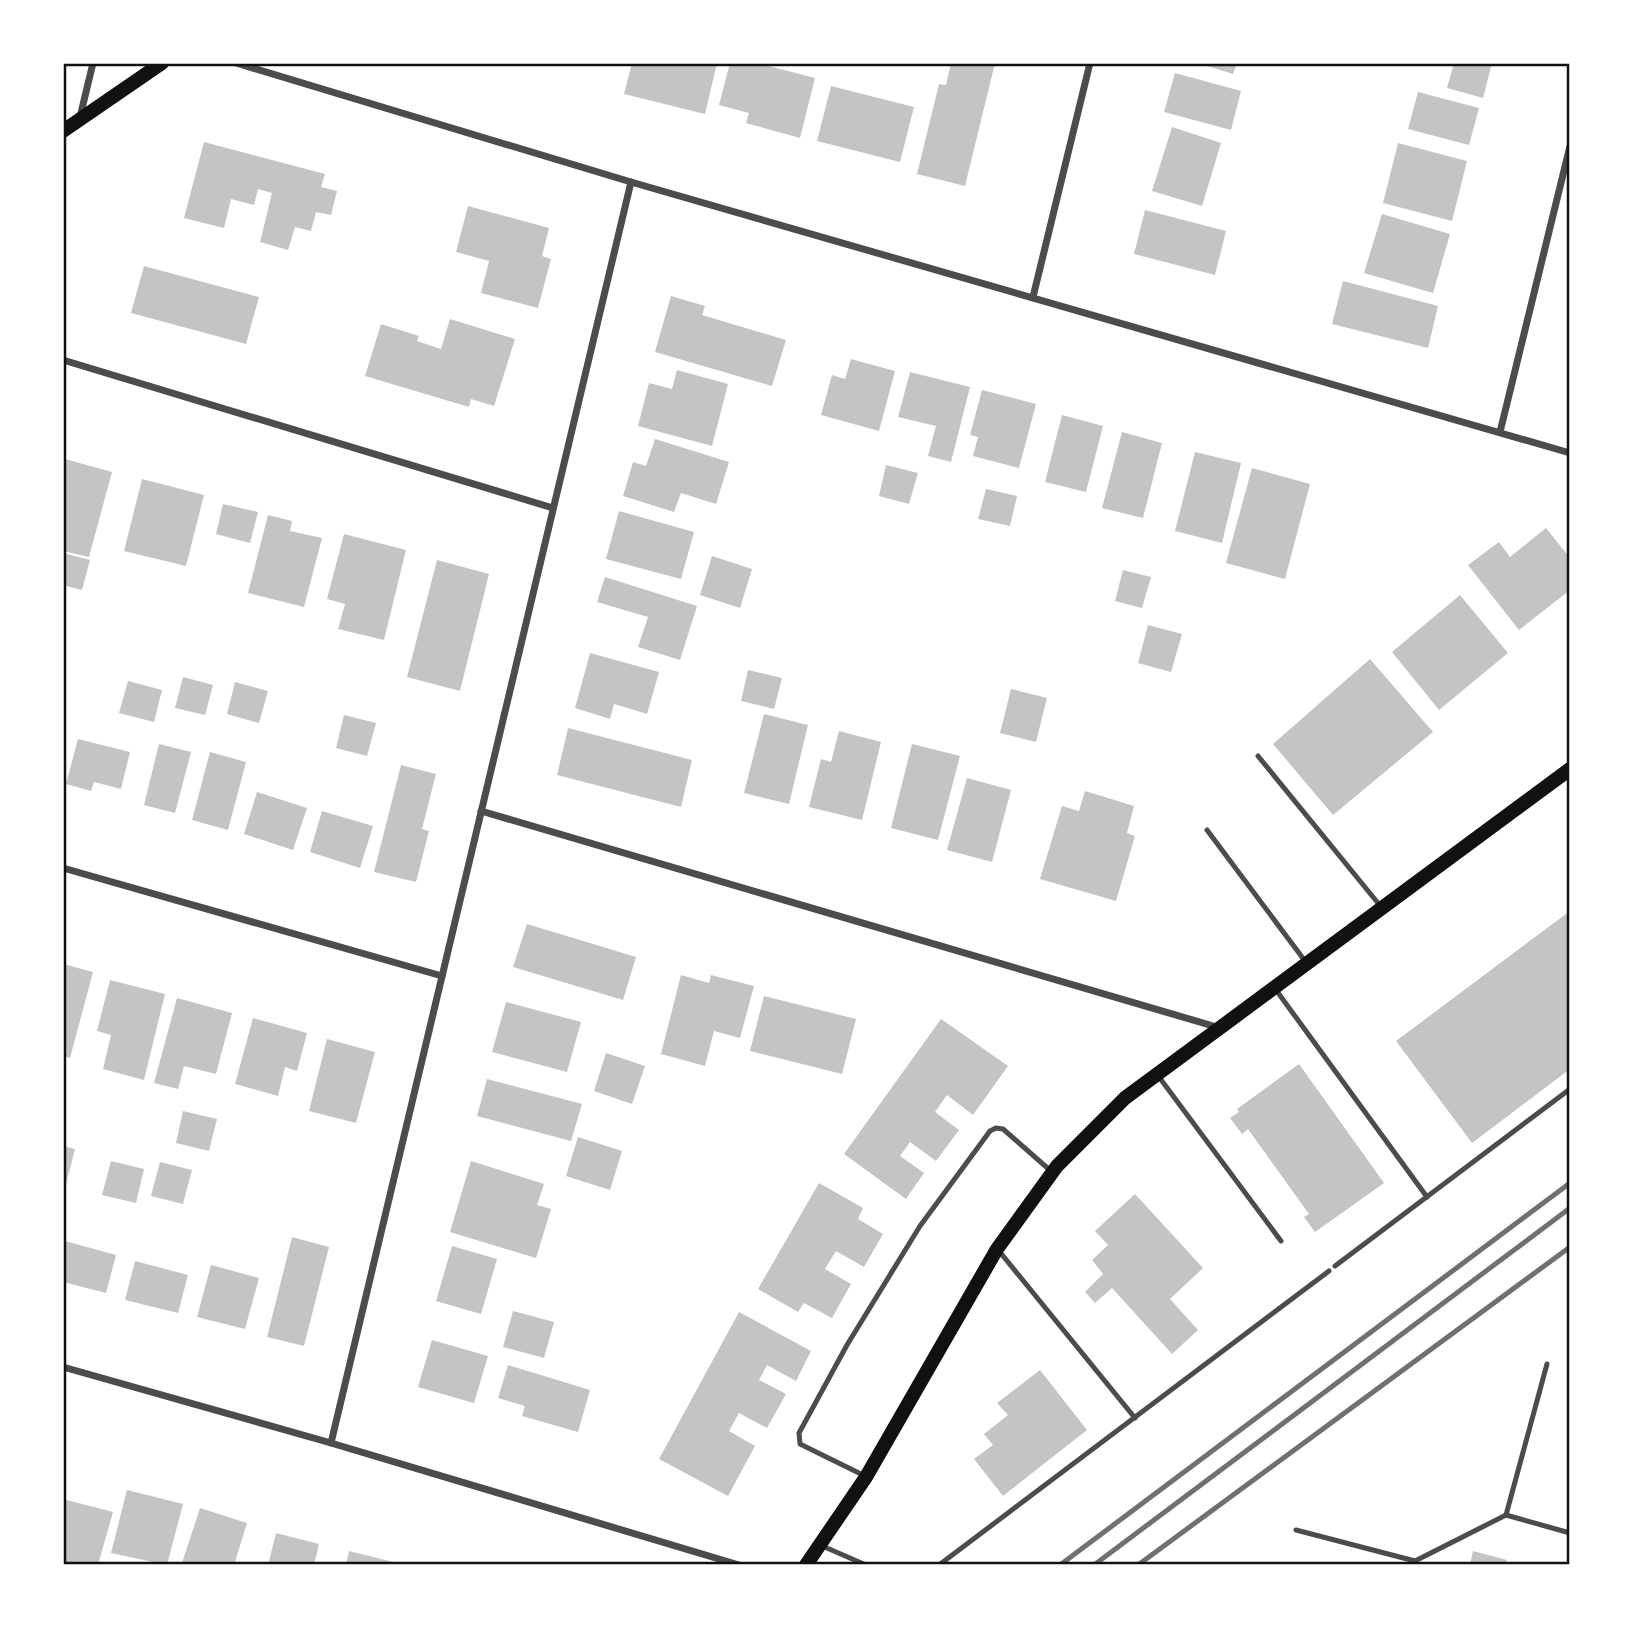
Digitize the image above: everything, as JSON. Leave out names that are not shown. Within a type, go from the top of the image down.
[{"type":"main road","points":[[63,131],[162,63]]},
{"type":"main road","points":[[806,1565],[866,1477],[997,1249],[1053,1172],[1125,1098],[1570,769]]},
{"type":"street","points":[[79,120],[93,63]]},
{"type":"street","points":[[236,63],[631,182],[1570,453]]},
{"type":"street","points":[[1033,297],[1090,63]]},
{"type":"street","points":[[1500,432],[1570,146]]},
{"type":"street","points":[[331,1443],[631,182]]},
{"type":"street","points":[[63,360],[553,508]]},
{"type":"street","points":[[481,811],[1220,1028]]},
{"type":"street","points":[[63,868],[442,976]]},
{"type":"street","points":[[63,1367],[331,1443],[739,1565]]},
{"type":"lane","points":[[1258,756],[1382,908]]},
{"type":"lane","points":[[1207,831],[1307,964]]},
{"type":"lane","points":[[1274,988],[1427,1197]]},
{"type":"lane","points":[[1157,1074],[1281,1241]]},
{"type":"lane","points":[[1335,1266],[1570,1089]]},
{"type":"lane","points":[[866,1477],[800,1444],[799,1433],[862,1321],[920,1226],[990,1131],[996,1128],[1003,1129],[1053,1172]]},
{"type":"lane","points":[[997,1249],[1135,1418]]},
{"type":"lane","points":[[939,1565],[1329,1271]]},
{"type":"lane","points":[[1506,1515],[1546,1364]]},
{"type":"lane","points":[[1296,1530],[1415,1562],[1506,1515],[1570,1534]]},
{"type":"lane","points":[[821,1545],[866,1565]]},
{"type":"building","points":[[632,63],[717,63],[705,114],[624,94]]},
{"type":"building","points":[[730,63],[757,63],[815,78],[800,138],[746,123],[749,113],[719,105]]},
{"type":"building","points":[[951,63],[995,63],[965,186],[917,174],[939,84],[946,85]]},
{"type":"building","points":[[1198,63],[1237,63],[1233,74]]},
{"type":"building","points":[[1454,63],[1492,63],[1483,98],[1447,88]]},
{"type":"building","points":[[1175,73],[1241,91],[1231,130],[1164,112]]},
{"type":"building","points":[[831,86],[914,107],[900,162],[817,141]]},
{"type":"building","points":[[1418,92],[1479,108],[1469,145],[1408,129]]},
{"type":"building","points":[[1172,127],[1221,143],[1202,206],[1152,191]]},
{"type":"building","points":[[204,142],[325,174],[321,187],[337,191],[331,215],[316,212],[311,231],[295,227],[288,250],[260,242],[272,193],[258,189],[254,205],[231,199],[224,228],[184,218]]},
{"type":"building","points":[[1398,143],[1467,161],[1452,221],[1383,203]]},
{"type":"building","points":[[468,206],[549,228],[542,256],[551,259],[538,308],[481,293],[489,261],[456,252]]},
{"type":"building","points":[[1145,210],[1226,231],[1215,275],[1134,254]]},
{"type":"building","points":[[1382,214],[1450,234],[1433,293],[1364,273]]},
{"type":"building","points":[[144,266],[259,297],[246,344],[131,313]]},
{"type":"building","points":[[1343,281],[1438,306],[1428,348],[1332,324]]},
{"type":"building","points":[[671,296],[705,306],[702,315],[786,340],[772,386],[655,352]]},
{"type":"building","points":[[450,319],[515,339],[494,406],[471,399],[469,407],[365,376],[381,324],[419,336],[417,341],[441,349]]},
{"type":"building","points":[[851,359],[895,371],[879,431],[821,415],[832,375],[845,379]]},
{"type":"building","points":[[677,370],[728,384],[712,446],[638,426],[649,383],[672,389]]},
{"type":"building","points":[[910,372],[970,387],[951,462],[928,456],[936,426],[898,417]]},
{"type":"building","points":[[982,390],[1036,404],[1019,468],[973,456],[978,437],[970,435]]},
{"type":"building","points":[[1062,415],[1103,426],[1086,492],[1045,482]]},
{"type":"building","points":[[1122,432],[1162,443],[1143,518],[1102,508]]},
{"type":"building","points":[[655,439],[729,462],[716,504],[681,493],[674,512],[623,496],[633,462],[646,466]]},
{"type":"building","points":[[1195,452],[1241,463],[1222,543],[1175,531]]},
{"type":"building","points":[[65,459],[112,472],[89,557],[63,551]]},
{"type":"building","points":[[886,465],[918,473],[909,504],[879,496]]},
{"type":"building","points":[[1252,468],[1310,484],[1285,579],[1226,563]]},
{"type":"building","points":[[142,479],[204,495],[186,566],[124,551]]},
{"type":"building","points":[[986,489],[1017,496],[1010,526],[978,519]]},
{"type":"building","points":[[223,504],[258,512],[250,543],[216,534]]},
{"type":"building","points":[[619,511],[694,532],[681,579],[606,559]]},
{"type":"building","points":[[268,515],[292,521],[290,531],[322,538],[304,607],[248,593]]},
{"type":"building","points":[[1546,528],[1570,558],[1570,590],[1519,630],[1468,565],[1499,542],[1510,557]]},
{"type":"building","points":[[344,534],[406,550],[384,640],[338,629],[345,604],[327,599]]},
{"type":"building","points":[[63,553],[90,560],[82,590],[63,585]]},
{"type":"building","points":[[712,556],[752,569],[740,608],[700,595]]},
{"type":"building","points":[[437,560],[489,574],[460,691],[407,677]]},
{"type":"building","points":[[1123,570],[1151,577],[1142,608],[1115,601]]},
{"type":"building","points":[[605,577],[697,606],[680,660],[638,647],[648,617],[597,602]]},
{"type":"building","points":[[1460,595],[1508,653],[1439,710],[1392,652]]},
{"type":"building","points":[[1148,625],[1182,634],[1171,672],[1138,663]]},
{"type":"building","points":[[590,653],[659,672],[647,714],[614,704],[610,719],[575,708]]},
{"type":"building","points":[[1370,659],[1433,732],[1333,815],[1273,744]]},
{"type":"building","points":[[748,670],[782,678],[774,709],[741,701]]},
{"type":"building","points":[[183,677],[213,685],[205,715],[175,708]]},
{"type":"building","points":[[128,681],[162,690],[154,722],[119,713]]},
{"type":"building","points":[[235,682],[268,691],[259,723],[227,714]]},
{"type":"building","points":[[1011,689],[1047,698],[1036,742],[1000,733]]},
{"type":"building","points":[[764,714],[808,725],[789,804],[744,793]]},
{"type":"building","points":[[344,715],[376,723],[367,756],[336,748]]},
{"type":"building","points":[[568,728],[692,760],[681,807],[557,775]]},
{"type":"building","points":[[839,731],[881,742],[862,820],[809,807],[821,759],[831,762]]},
{"type":"building","points":[[78,739],[130,752],[121,789],[94,782],[91,791],[66,784]]},
{"type":"building","points":[[159,744],[191,752],[175,813],[144,805]]},
{"type":"building","points":[[912,744],[960,756],[938,840],[891,828]]},
{"type":"building","points":[[210,752],[246,762],[228,830],[192,820]]},
{"type":"building","points":[[401,765],[436,774],[422,829],[429,831],[416,882],[374,872]]},
{"type":"building","points":[[967,778],[1011,790],[992,862],[947,850]]},
{"type":"building","points":[[1085,791],[1134,806],[1127,833],[1135,836],[1116,901],[1040,879],[1062,806],[1079,811]]},
{"type":"building","points":[[257,792],[307,808],[293,850],[244,834]]},
{"type":"building","points":[[322,811],[373,826],[360,868],[310,852]]},
{"type":"building","points":[[1570,911],[1570,1069],[1472,1143],[1396,1041]]},
{"type":"building","points":[[527,924],[636,957],[623,1000],[513,967]]},
{"type":"building","points":[[63,964],[93,972],[70,1058],[63,1056]]},
{"type":"building","points":[[681,975],[709,983],[711,975],[754,986],[740,1038],[714,1031],[705,1066],[661,1054]]},
{"type":"building","points":[[110,980],[165,994],[144,1080],[103,1069],[111,1035],[97,1031]]},
{"type":"building","points":[[764,996],[856,1019],[842,1074],[750,1051]]},
{"type":"building","points":[[177,998],[232,1013],[216,1074],[184,1066],[178,1089],[154,1083]]},
{"type":"building","points":[[506,1002],[581,1022],[567,1072],[492,1052]]},
{"type":"building","points":[[253,1018],[307,1033],[297,1071],[285,1067],[278,1096],[235,1084]]},
{"type":"building","points":[[941,1019],[1008,1066],[973,1115],[947,1095],[935,1112],[959,1130],[936,1161],[910,1142],[900,1156],[924,1173],[906,1199],[844,1154]]},
{"type":"building","points":[[327,1039],[375,1052],[356,1123],[309,1111]]},
{"type":"building","points":[[606,1053],[645,1066],[632,1104],[594,1091]]},
{"type":"building","points":[[1299,1064],[1384,1183],[1315,1232],[1304,1217],[1309,1214],[1248,1129],[1242,1134],[1230,1118],[1239,1112],[1237,1109]]},
{"type":"building","points":[[487,1079],[582,1104],[571,1141],[477,1116]]},
{"type":"building","points":[[183,1111],[217,1119],[209,1151],[176,1143]]},
{"type":"building","points":[[578,1137],[622,1151],[610,1190],[566,1176]]},
{"type":"building","points":[[63,1146],[75,1149],[65,1188],[63,1187]]},
{"type":"building","points":[[111,1161],[144,1169],[136,1203],[102,1195]]},
{"type":"building","points":[[471,1161],[544,1184],[537,1205],[551,1209],[536,1258],[450,1232]]},
{"type":"building","points":[[160,1162],[192,1170],[183,1204],[151,1196]]},
{"type":"building","points":[[819,1183],[863,1208],[858,1219],[883,1234],[864,1267],[836,1251],[825,1269],[851,1284],[832,1318],[804,1303],[798,1312],[758,1289]]},
{"type":"building","points":[[1135,1194],[1203,1268],[1170,1299],[1198,1330],[1172,1354],[1112,1288],[1095,1303],[1085,1292],[1103,1274],[1092,1260],[1108,1245],[1095,1231]]},
{"type":"building","points":[[292,1237],[329,1247],[304,1346],[267,1337]]},
{"type":"building","points":[[65,1241],[116,1255],[106,1293],[63,1282]]},
{"type":"building","points":[[452,1246],[497,1259],[481,1314],[436,1301]]},
{"type":"building","points":[[135,1261],[188,1275],[178,1313],[125,1300]]},
{"type":"building","points":[[211,1265],[259,1278],[245,1329],[197,1317]]},
{"type":"building","points":[[513,1311],[554,1322],[544,1358],[503,1347]]},
{"type":"building","points":[[739,1312],[811,1351],[796,1381],[767,1365],[759,1380],[786,1394],[767,1428],[739,1413],[729,1431],[755,1446],[728,1496],[659,1459]]},
{"type":"building","points":[[432,1340],[488,1356],[474,1403],[418,1387]]},
{"type":"building","points":[[508,1365],[590,1390],[578,1432],[522,1416],[525,1406],[498,1398]]},
{"type":"building","points":[[1040,1370],[1087,1430],[1003,1496],[974,1459],[993,1445],[984,1434],[1008,1415],[997,1403]]},
{"type":"building","points":[[127,1490],[183,1504],[167,1565],[111,1553]]},
{"type":"building","points":[[63,1499],[113,1512],[98,1565],[63,1565]]},
{"type":"building","points":[[200,1508],[247,1523],[234,1565],[182,1563]]},
{"type":"building","points":[[276,1533],[319,1544],[314,1565],[268,1565]]},
{"type":"building","points":[[349,1551],[401,1564],[401,1565],[346,1565]]},
{"type":"building","points":[[1473,1551],[1507,1560],[1505,1565],[1470,1565]]},
{"type":"railway","points":[[1060,1565],[1570,1183]]},
{"type":"railway","points":[[1094,1565],[1570,1208]]},
{"type":"railway","points":[[1138,1565],[1570,1247]]}]
